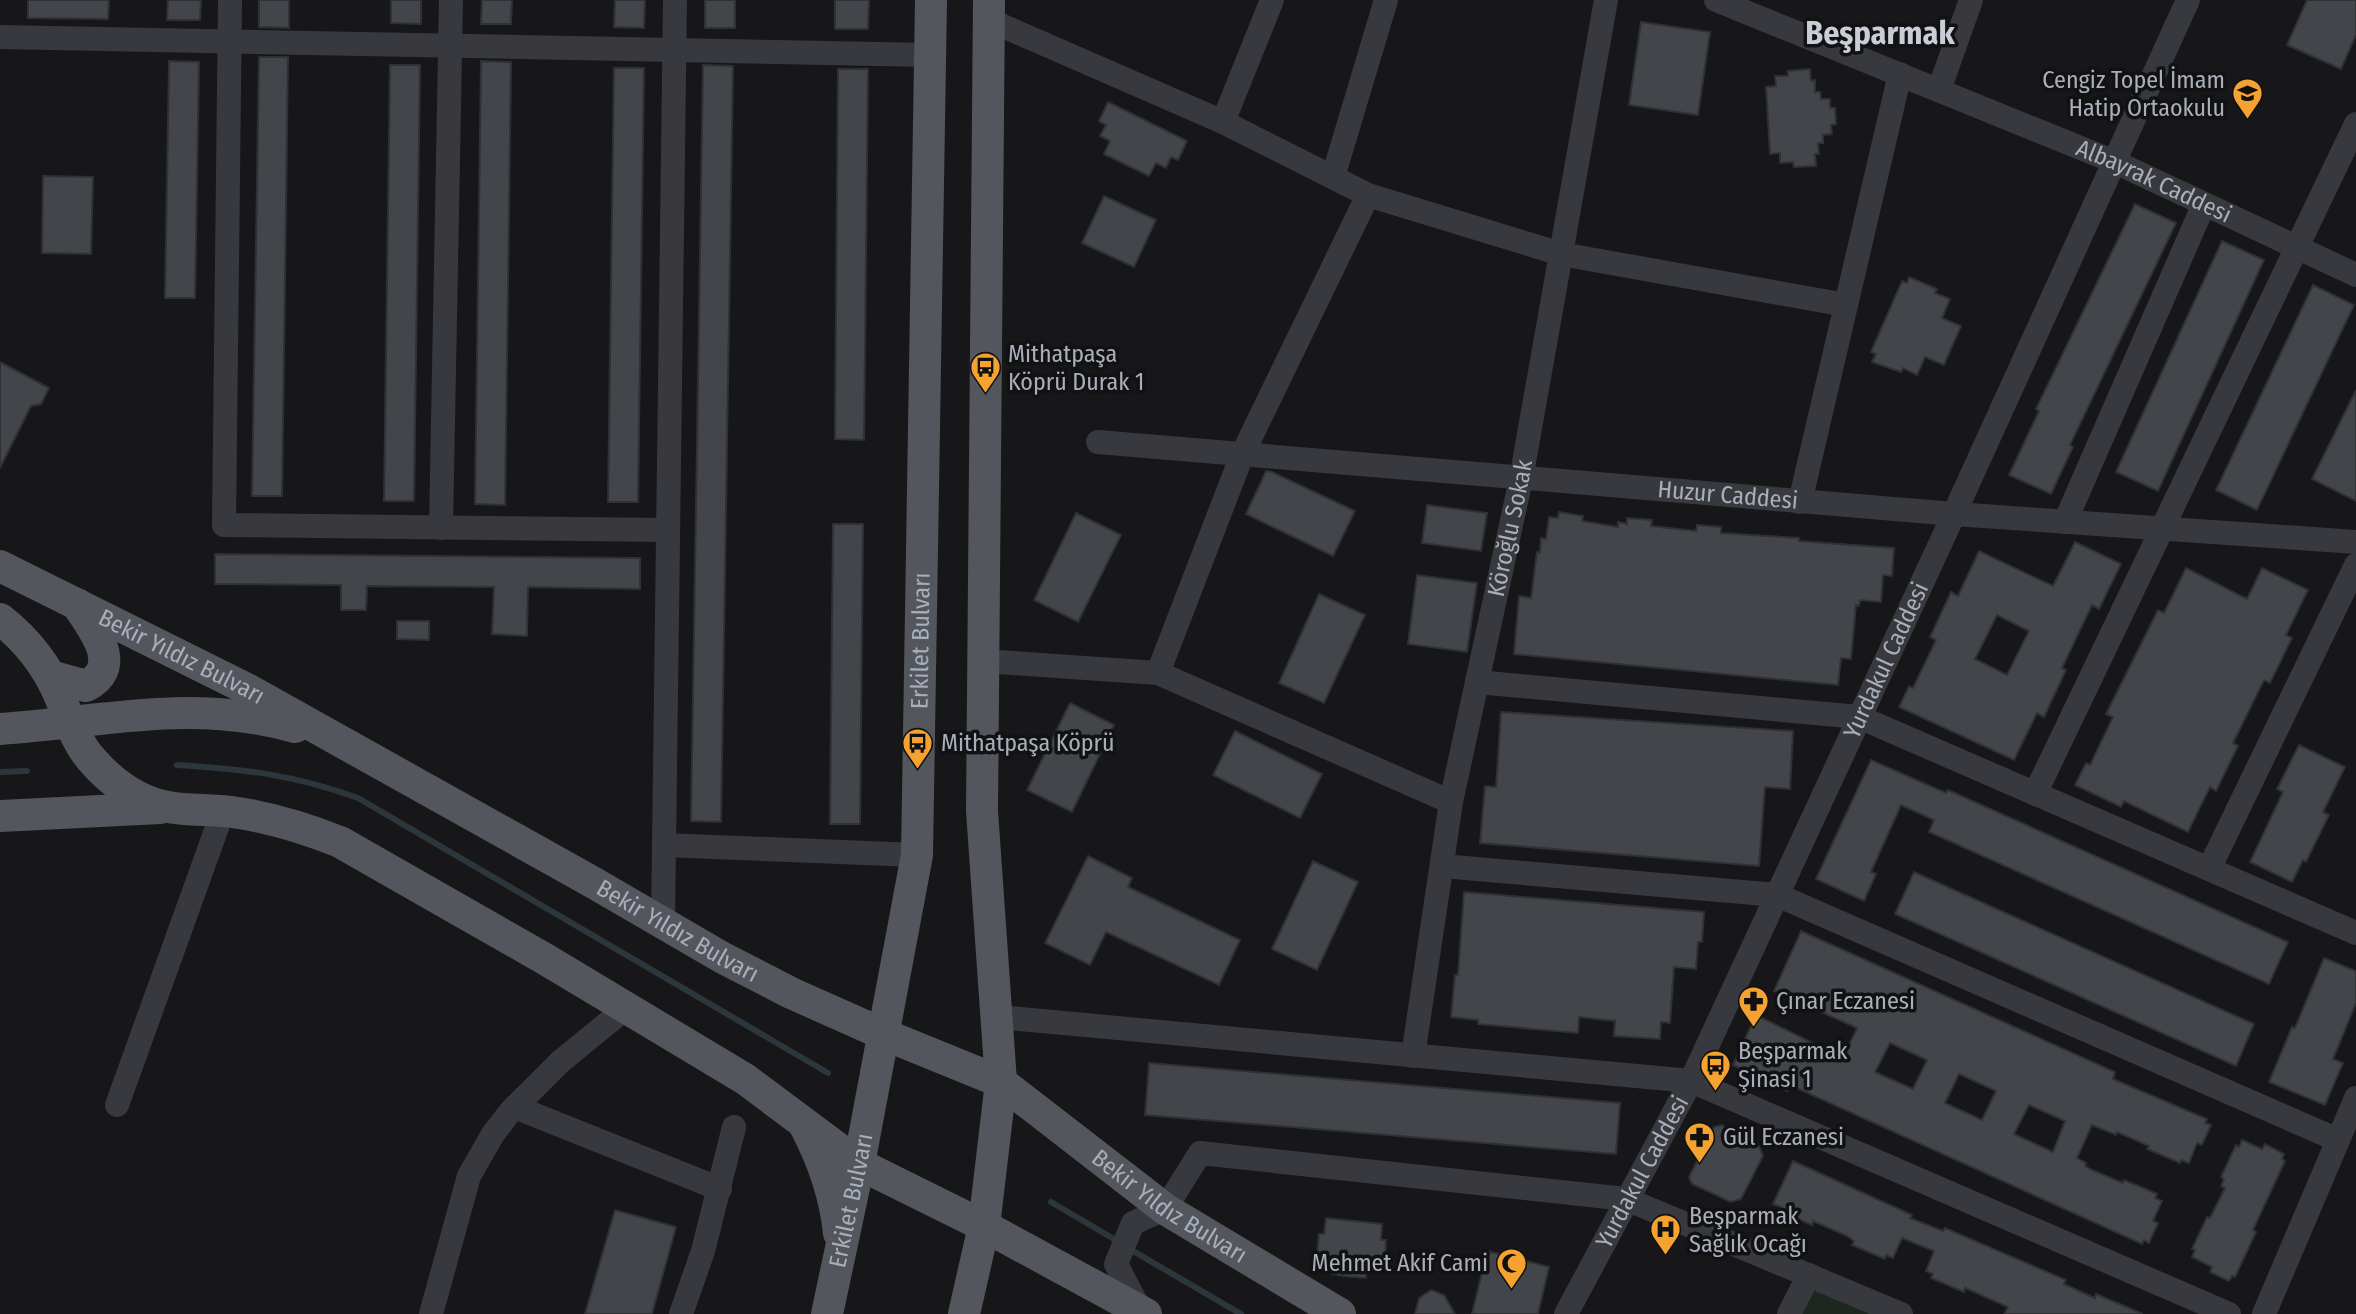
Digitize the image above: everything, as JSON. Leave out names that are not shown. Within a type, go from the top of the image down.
[{"type":"main road","name":"Erkilet Bulvarı","points":[[827,1314],[859,1164],[917,855],[931,0]]},
{"type":"main road","points":[[964,1314],[984,1226],[1001,1082],[982,811],[989,10]]},
{"type":"main road","name":"Bekir Yıldız Bulvarı","points":[[0,566],[247,689],[663,924],[791,993],[1001,1082],[1164,1209],[1340,1314]]},
{"type":"main road","points":[[50,676],[86,685],[96,679],[104,667],[100,641],[77,604]]},
{"type":"main road","points":[[0,619],[24,641],[50,676],[69,723],[90,758],[104,773],[134,795],[169,808]]},
{"type":"main road","points":[[0,729],[140,714],[211,712],[279,722],[343,743]]},
{"type":"main road","points":[[0,816],[169,808],[223,811],[287,824],[340,842],[745,1079],[859,1164],[984,1226],[1143,1312]]},
{"type":"main road","points":[[803,1122],[822,1158],[831,1188],[841,1249]]},
{"type":"street","points":[[230,0],[224,525],[668,530]]},
{"type":"street","points":[[441,528],[451,0]]},
{"type":"street","points":[[663,924],[675,0]]},
{"type":"street","points":[[1223,122],[1272,0]]},
{"type":"street","points":[[1333,177],[1386,0]]},
{"type":"street","name":"Köroğlu Sokak","points":[[1413,1056],[1451,802],[1521,479],[1606,0]]},
{"type":"street","name":"Albayrak Caddesi","points":[[1716,0],[2115,162],[2356,275]]},
{"type":"street","points":[[1939,90],[1971,0]]},
{"type":"street","name":"Yurdakul Caddesi","points":[[1566,1314],[1691,1081],[1954,514],[2188,0]]},
{"type":"street","points":[[989,10],[1368,195],[1561,254],[1846,305]]},
{"type":"street","points":[[0,37],[930,55]]},
{"type":"street","points":[[1800,502],[1900,74]]},
{"type":"street","points":[[2035,794],[2356,124]]},
{"type":"street","points":[[1158,673],[1242,455],[1368,195]]},
{"type":"street","points":[[2065,522],[2204,204]]},
{"type":"street","name":"Huzur Caddesi","points":[[1098,442],[1800,502],[2356,542]]},
{"type":"street","points":[[2209,869],[2356,565]]},
{"type":"street","points":[[983,661],[1158,673],[1451,802]]},
{"type":"street","points":[[1478,682],[1859,717],[2356,933]]},
{"type":"street","points":[[117,1105],[223,811]]},
{"type":"street","points":[[664,845],[917,855]]},
{"type":"street","points":[[1442,866],[1777,895],[2338,1140]]},
{"type":"street","points":[[430,1314],[470,1176],[493,1134],[515,1107],[560,1062],[626,1008]]},
{"type":"street","points":[[998,1017],[1691,1081],[2229,1314]]},
{"type":"street","points":[[2264,1314],[2356,1098]]},
{"type":"street","points":[[515,1107],[720,1189]]},
{"type":"street","points":[[681,1314],[720,1189],[734,1127]]},
{"type":"street","points":[[1143,1312],[1116,1264],[1133,1223],[1164,1209],[1200,1153],[1626,1199],[1901,1314]]},
{"type":"street","points":[[1789,1314],[1809,1275]]},
{"type":"shaded area","points":[[1807,1277],[1889,1314],[1788,1314]]},
{"type":"building","points":[[28,0],[109,0],[108,19],[28,18]]},
{"type":"building","points":[[168,0],[201,0],[200,20],[167,20]]},
{"type":"building","points":[[259,0],[289,0],[289,28],[259,27]]},
{"type":"building","points":[[391,0],[421,0],[421,24],[391,23]]},
{"type":"building","points":[[482,0],[512,0],[511,24],[481,24]]},
{"type":"building","points":[[615,0],[645,0],[644,28],[614,27]]},
{"type":"building","points":[[705,0],[735,0],[735,28],[705,28]]},
{"type":"building","points":[[835,0],[869,0],[868,29],[835,29]]},
{"type":"building","points":[[2307,0],[2356,0],[2356,35],[2341,69],[2287,45]]},
{"type":"building","points":[[1641,22],[1710,32],[1698,115],[1629,105]]},
{"type":"building","points":[[259,57],[288,57],[282,496],[252,496]]},
{"type":"building","points":[[169,61],[199,62],[195,298],[165,298]]},
{"type":"building","points":[[481,61],[511,62],[505,505],[475,504]]},
{"type":"building","points":[[390,65],[420,65],[414,501],[384,501]]},
{"type":"building","points":[[703,65],[733,66],[721,822],[691,821]]},
{"type":"building","points":[[614,68],[644,68],[638,502],[608,502]]},
{"type":"building","points":[[838,69],[868,69],[864,440],[835,439]]},
{"type":"building","points":[[1810,69],[1811,81],[1815,80],[1815,92],[1820,92],[1821,99],[1830,99],[1830,108],[1835,108],[1836,124],[1831,125],[1832,134],[1823,135],[1823,143],[1818,143],[1816,166],[1794,167],[1793,162],[1780,163],[1780,153],[1770,154],[1766,87],[1776,86],[1775,76],[1788,76],[1788,71]]},
{"type":"building","points":[[1108,102],[1187,141],[1178,160],[1171,157],[1166,168],[1156,163],[1149,176],[1104,154],[1110,141],[1100,136],[1106,125],[1099,121]]},
{"type":"building","points":[[43,176],[93,177],[91,254],[42,253]]},
{"type":"building","points":[[1104,196],[1156,220],[1134,267],[1082,243]]},
{"type":"building","points":[[2135,204],[2176,223],[2070,445],[2073,447],[2051,494],[2009,475],[2039,411],[2036,409]]},
{"type":"building","points":[[2222,241],[2264,260],[2158,491],[2116,472]]},
{"type":"building","points":[[1909,277],[1937,289],[1935,293],[1950,299],[1942,318],[1961,326],[1944,365],[1925,357],[1917,375],[1903,368],[1901,372],[1872,362],[1876,354],[1871,352],[1902,281],[1907,283]]},
{"type":"building","points":[[2313,285],[2354,305],[2257,510],[2216,490]]},
{"type":"building","points":[[0,362],[49,388],[41,404],[31,406],[0,468]]},
{"type":"building","points":[[2356,390],[2356,501],[2312,479]]},
{"type":"building","points":[[1266,471],[1355,511],[1333,556],[1246,514]]},
{"type":"building","points":[[1427,505],[1487,513],[1481,551],[1422,543]]},
{"type":"building","points":[[1559,512],[1583,516],[1582,521],[1618,527],[1618,522],[1627,524],[1627,518],[1652,520],[1651,526],[1696,531],[1697,525],[1721,527],[1721,533],[1894,548],[1892,576],[1883,575],[1881,602],[1860,600],[1859,606],[1856,605],[1851,659],[1841,658],[1838,685],[1514,654],[1519,596],[1531,598],[1541,538],[1546,539],[1549,517],[1558,518]]},
{"type":"building","points":[[1076,513],[1121,535],[1078,622],[1034,600]]},
{"type":"building","points":[[833,524],[863,524],[860,824],[830,824]]},
{"type":"building","points":[[2075,542],[2121,564],[2099,609],[2092,605],[2062,668],[2066,670],[2044,717],[2037,713],[2014,760],[1899,707],[1909,686],[1913,688],[1936,640],[1930,637],[1951,592],[1958,596],[1979,551],[2053,586]],"holes":[[[1997,615],[2029,631],[2007,675],[1975,659]]]},
{"type":"building","points":[[215,554],[640,558],[640,589],[528,587],[527,636],[492,634],[494,587],[367,586],[366,610],[341,610],[341,585],[215,584]]},
{"type":"building","points":[[2186,568],[2247,599],[2262,568],[2308,590],[2286,635],[2292,638],[2270,683],[2264,680],[2233,743],[2238,746],[2216,791],[2210,787],[2188,832],[2124,801],[2121,807],[2075,785],[2086,763],[2090,765],[2113,717],[2106,714],[2158,610],[2164,613]]},
{"type":"building","points":[[1417,575],[1477,583],[1467,652],[1408,644]]},
{"type":"building","points":[[1319,594],[1365,615],[1324,703],[1279,683]]},
{"type":"building","points":[[397,621],[429,621],[429,640],[397,639]]},
{"type":"building","points":[[1070,703],[1114,725],[1072,812],[1027,790]]},
{"type":"building","points":[[1501,712],[1793,731],[1790,789],[1765,787],[1759,866],[1480,843],[1485,786],[1496,787]]},
{"type":"building","points":[[1235,731],[1322,774],[1300,818],[1213,775]]},
{"type":"building","points":[[2299,745],[2345,767],[2323,812],[2329,815],[2306,862],[2303,860],[2292,882],[2250,862],[2283,792],[2277,789]]},
{"type":"building","points":[[1871,760],[1946,793],[1948,790],[2288,942],[2269,984],[1929,832],[1934,820],[1901,805],[1871,872],[1876,874],[1864,901],[1816,879]]},
{"type":"building","points":[[1088,856],[1132,878],[1128,887],[1240,940],[1219,985],[1106,932],[1090,965],[1045,943]]},
{"type":"building","points":[[1313,861],[1358,882],[1317,970],[1272,949]]},
{"type":"building","points":[[1914,872],[2254,1024],[2236,1066],[1895,914]]},
{"type":"building","points":[[1464,892],[1704,912],[1702,942],[1698,942],[1696,969],[1674,967],[1670,1023],[1661,1022],[1660,1039],[1614,1036],[1615,1021],[1579,1017],[1578,1033],[1478,1024],[1478,1020],[1451,1017],[1455,975],[1458,975]]},
{"type":"building","points":[[1801,931],[2115,1072],[2113,1079],[2207,1119],[2205,1123],[2211,1125],[2202,1145],[2197,1143],[2189,1163],[2181,1160],[2180,1163],[2117,1132],[2116,1135],[2092,1125],[2077,1158],[2092,1170],[2157,1194],[2155,1198],[2162,1201],[2153,1221],[2158,1223],[2149,1243],[2144,1240],[2142,1244],[1790,1085],[1787,1091],[1733,1065],[1756,1015],[1843,1058],[1857,1028],[1774,991]],"holes":[[[1890,1043],[1927,1060],[1913,1089],[1875,1072]],[[1959,1074],[1996,1091],[1982,1120],[1945,1103]],[[2029,1105],[2065,1121],[2053,1152],[2014,1134]]]},
{"type":"building","points":[[2324,958],[2356,971],[2356,1003],[2333,1059],[2343,1063],[2325,1105],[2269,1082]]},
{"type":"building","points":[[1149,1063],[1620,1103],[1616,1154],[1145,1115]]},
{"type":"building","points":[[1722,1125],[1759,1146],[1763,1156],[1741,1199],[1731,1202],[1692,1184],[1689,1177],[1714,1127]]},
{"type":"building","points":[[2242,1140],[2262,1149],[2265,1144],[2284,1154],[2282,1159],[2285,1161],[2253,1230],[2256,1232],[2243,1260],[2235,1277],[2232,1276],[2229,1281],[2210,1272],[2212,1267],[2192,1257],[2195,1250],[2192,1249],[2225,1188],[2221,1186],[2224,1179],[2221,1177],[2236,1145],[2239,1147]]},
{"type":"building","points":[[1793,1161],[1912,1215],[1910,1218],[1943,1231],[1945,1228],[2066,1280],[2064,1284],[2095,1298],[2096,1294],[2143,1314],[2004,1314],[2008,1307],[1965,1288],[1964,1292],[1931,1278],[1933,1274],[1926,1271],[1934,1251],[1902,1238],[1893,1258],[1886,1255],[1885,1259],[1852,1245],[1854,1241],[1847,1236],[1813,1221],[1812,1225],[1779,1211],[1781,1207],[1773,1204]]},
{"type":"building","points":[[615,1210],[676,1227],[652,1314],[585,1314]]},
{"type":"building","points":[[1326,1218],[1382,1224],[1381,1240],[1386,1240],[1385,1261],[1379,1260],[1378,1273],[1366,1272],[1366,1278],[1332,1274],[1332,1269],[1321,1268],[1322,1254],[1317,1254],[1319,1234],[1324,1234]]},
{"type":"building","name":"Mehmet Akif Cami","points":[[1487,1251],[1549,1267],[1538,1314],[1472,1314]]},
{"type":"building","points":[[1431,1290],[1444,1295],[1455,1314],[1415,1314],[1419,1298]]},
{"type":"waterway","points":[[177,765],[269,774],[358,798],[828,1073]]},
{"type":"waterway","points":[[0,772],[27,771]]},
{"type":"waterway","points":[[1051,1202],[1119,1242]]},
{"type":"waterway","points":[[1128,1248],[1241,1314]]},
{"type":"place","name":"Cengiz Topel İmam Hatip Ortaokulu","points":[[2248,121]]},
{"type":"place","name":"Mithatpaşa Köprü Durak 1","points":[[985,395]]},
{"type":"place","name":"Mithatpaşa Köprü","points":[[918,770]]},
{"type":"place","name":"Çınar Eczanesi","points":[[1753,1028]]},
{"type":"place","name":"Beşparmak Şinasi 1","points":[[1715,1092]]},
{"type":"place","name":"Gül Eczanesi","points":[[1700,1164]]},
{"type":"place","name":"Beşparmak Sağlık Ocağı","points":[[1666,1257]]},
{"type":"place","name":"Mehmet Akif Cami","points":[[1511,1290]]},
{"type":"district","name":"Beşparmak","points":[[1880,33]]}]
